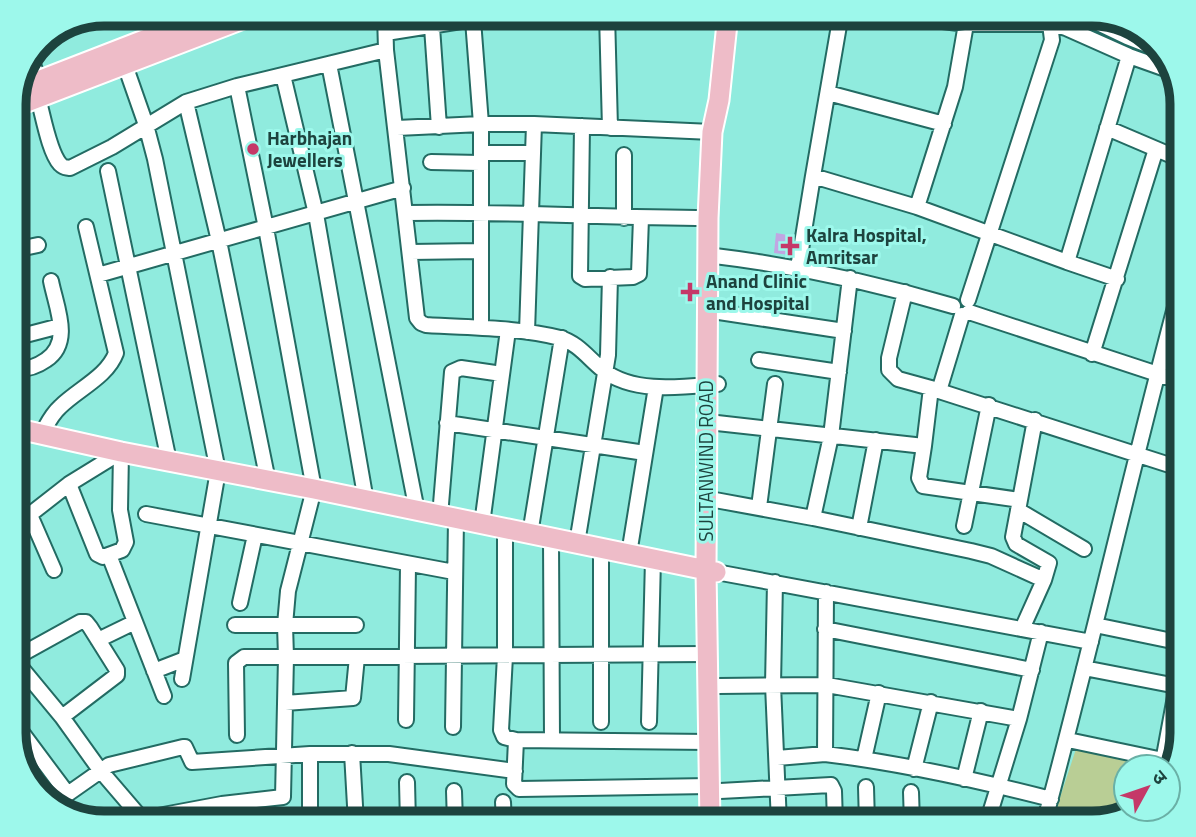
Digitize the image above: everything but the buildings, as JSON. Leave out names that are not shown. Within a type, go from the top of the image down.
[{"type":"main road","points":[[76,75],[191,26]]},
{"type":"main road","points":[[36,80],[125,65],[194,26]]},
{"type":"main road","name":"SULTANWIND ROAD","points":[[715,788],[709,742],[708,654],[717,424],[712,384],[719,312],[708,218],[712,132],[719,100],[727,26]]},
{"type":"main road","name":"SULTANWIND ROAD","points":[[712,811],[715,788],[718,686],[711,571],[714,256],[722,130],[719,100]]},
{"type":"main road","points":[[26,431],[711,571]]},
{"type":"main road","points":[[715,788],[718,811]]},
{"type":"street","points":[[386,26],[386,50],[417,318],[421,323],[527,332],[562,338],[581,349],[605,372],[631,383],[656,387],[712,384]]},
{"type":"street","points":[[386,33],[438,26]]},
{"type":"street","points":[[473,26],[481,124],[481,328]]},
{"type":"street","points":[[607,26],[610,128]]},
{"type":"street","points":[[798,268],[839,26]]},
{"type":"street","points":[[917,207],[961,62],[966,26]]},
{"type":"street","points":[[1049,26],[1052,40]]},
{"type":"street","points":[[1065,26],[1052,40],[935,390],[919,478],[923,486],[971,493],[1019,505],[1084,548]]},
{"type":"street","points":[[1078,26],[1129,56],[1160,67]]},
{"type":"street","points":[[432,27],[439,127]]},
{"type":"street","points":[[36,80],[54,154],[64,167],[70,168],[112,148],[186,102],[237,86],[386,50]]},
{"type":"street","points":[[1067,262],[1129,56]]},
{"type":"street","points":[[329,64],[417,511]]},
{"type":"street","points":[[125,65],[146,125],[218,471],[182,679]]},
{"type":"street","points":[[283,75],[316,214],[366,501]]},
{"type":"street","points":[[190,811],[222,804],[279,799],[284,793],[285,625],[288,591],[314,489],[237,86]]},
{"type":"street","points":[[828,93],[944,124]]},
{"type":"street","points":[[186,102],[219,241],[268,481]]},
{"type":"street","points":[[397,128],[534,124],[712,132]]},
{"type":"street","points":[[527,332],[534,124]]},
{"type":"street","points":[[582,126],[580,276],[584,279],[633,277],[640,272],[641,218]]},
{"type":"street","points":[[1107,128],[1170,155]]},
{"type":"street","points":[[1092,354],[1156,149]]},
{"type":"street","points":[[431,162],[533,153]]},
{"type":"street","points":[[624,155],[624,218]]},
{"type":"street","points":[[108,172],[169,461]]},
{"type":"street","points":[[813,176],[917,207],[1117,279]]},
{"type":"street","points":[[98,275],[403,188]]},
{"type":"street","points":[[406,214],[481,212],[581,214],[624,218],[708,218]]},
{"type":"street","points":[[41,435],[57,409],[104,372],[113,362],[116,353],[86,227]]},
{"type":"street","points":[[26,247],[37,244]]},
{"type":"street","points":[[410,252],[481,251]]},
{"type":"street","points":[[714,256],[798,268],[905,292],[963,308],[1092,354],[1170,378]]},
{"type":"street","points":[[576,543],[610,337],[610,277]]},
{"type":"street","points":[[813,519],[831,436],[850,278]]},
{"type":"street","points":[[26,370],[53,356],[61,345],[51,281]]},
{"type":"street","points":[[905,292],[889,358],[889,370],[898,379],[989,405],[1170,465]]},
{"type":"street","points":[[719,312],[844,331]]},
{"type":"street","points":[[1048,811],[1068,740],[1170,325]]},
{"type":"street","points":[[26,335],[60,326]]},
{"type":"street","points":[[482,524],[508,330]]},
{"type":"street","points":[[530,534],[562,338]]},
{"type":"street","points":[[759,360],[839,372]]},
{"type":"street","points":[[453,727],[454,572],[448,517],[447,423],[453,372],[461,368],[502,374]]},
{"type":"street","points":[[760,507],[775,384]]},
{"type":"street","points":[[629,554],[656,387]]},
{"type":"street","points":[[964,526],[989,405]]},
{"type":"street","points":[[1022,629],[1049,563],[1013,540],[1035,421]]},
{"type":"street","points":[[447,423],[645,453]]},
{"type":"street","points":[[717,424],[924,446]]},
{"type":"street","points":[[859,527],[876,440]]},
{"type":"street","points":[[26,519],[69,484],[121,452]]},
{"type":"street","points":[[69,484],[97,554],[103,557],[122,550],[127,542],[120,510],[121,452]]},
{"type":"street","points":[[715,500],[859,527],[981,554],[1044,580]]},
{"type":"street","points":[[146,514],[454,572]]},
{"type":"street","points":[[30,516],[54,570]]},
{"type":"street","points":[[505,529],[502,734],[507,739],[516,740],[709,742]]},
{"type":"street","points":[[240,603],[255,535]]},
{"type":"street","points":[[551,539],[552,740]]},
{"type":"street","points":[[601,548],[601,722]]},
{"type":"street","points":[[109,555],[164,696]]},
{"type":"street","points":[[649,722],[653,559]]},
{"type":"street","points":[[406,720],[408,565]]},
{"type":"street","points":[[711,571],[1091,642]]},
{"type":"street","points":[[775,582],[773,685],[779,811]]},
{"type":"street","points":[[825,754],[826,592]]},
{"type":"street","points":[[26,652],[80,622],[86,622],[117,670],[117,675],[62,717]]},
{"type":"street","points":[[98,639],[135,622]]},
{"type":"street","points":[[235,625],[356,625]]},
{"type":"street","points":[[1095,625],[1170,641]]},
{"type":"street","points":[[825,629],[1032,670]]},
{"type":"street","points":[[991,811],[1019,719],[1041,632]]},
{"type":"street","points":[[237,735],[236,663],[244,657],[708,654]]},
{"type":"street","points":[[285,703],[354,698],[357,657]]},
{"type":"street","points":[[154,671],[185,659]]},
{"type":"street","points":[[1084,668],[1170,684]]},
{"type":"street","points":[[26,672],[132,811]]},
{"type":"street","points":[[718,686],[827,685],[1019,719]]},
{"type":"street","points":[[864,759],[880,693]]},
{"type":"street","points":[[914,769],[931,702]]},
{"type":"street","points":[[964,779],[981,712]]},
{"type":"street","points":[[1165,753],[1170,729]]},
{"type":"street","points":[[26,738],[67,793]]},
{"type":"street","points":[[516,740],[514,784],[519,789],[778,789],[831,785],[834,791],[835,811]]},
{"type":"street","points":[[1068,740],[1122,753]]},
{"type":"street","points":[[61,798],[100,770],[123,760],[183,747],[192,762],[352,753],[426,757],[515,771]]},
{"type":"street","points":[[352,753],[355,811]]},
{"type":"street","points":[[310,754],[310,811]]},
{"type":"street","points":[[777,758],[825,754],[864,759],[1051,799]]},
{"type":"street","points":[[407,782],[408,811]]},
{"type":"street","points":[[866,787],[867,811]]},
{"type":"street","points":[[454,791],[455,811]]},
{"type":"street","points":[[911,792],[912,811]]},
{"type":"street","points":[[503,802],[503,811]]},
{"type":"green space","points":[[1076,749],[1112,757],[1112,808],[1056,811]]},
{"type":"place","name":"Harbhajan Jewellers","points":[[253,149]]},
{"type":"place","name":"Kalra Hospital, Amritsar","points":[[790,246]]},
{"type":"place","name":"Anand Clinic and Hospital","points":[[690,292]]}]
